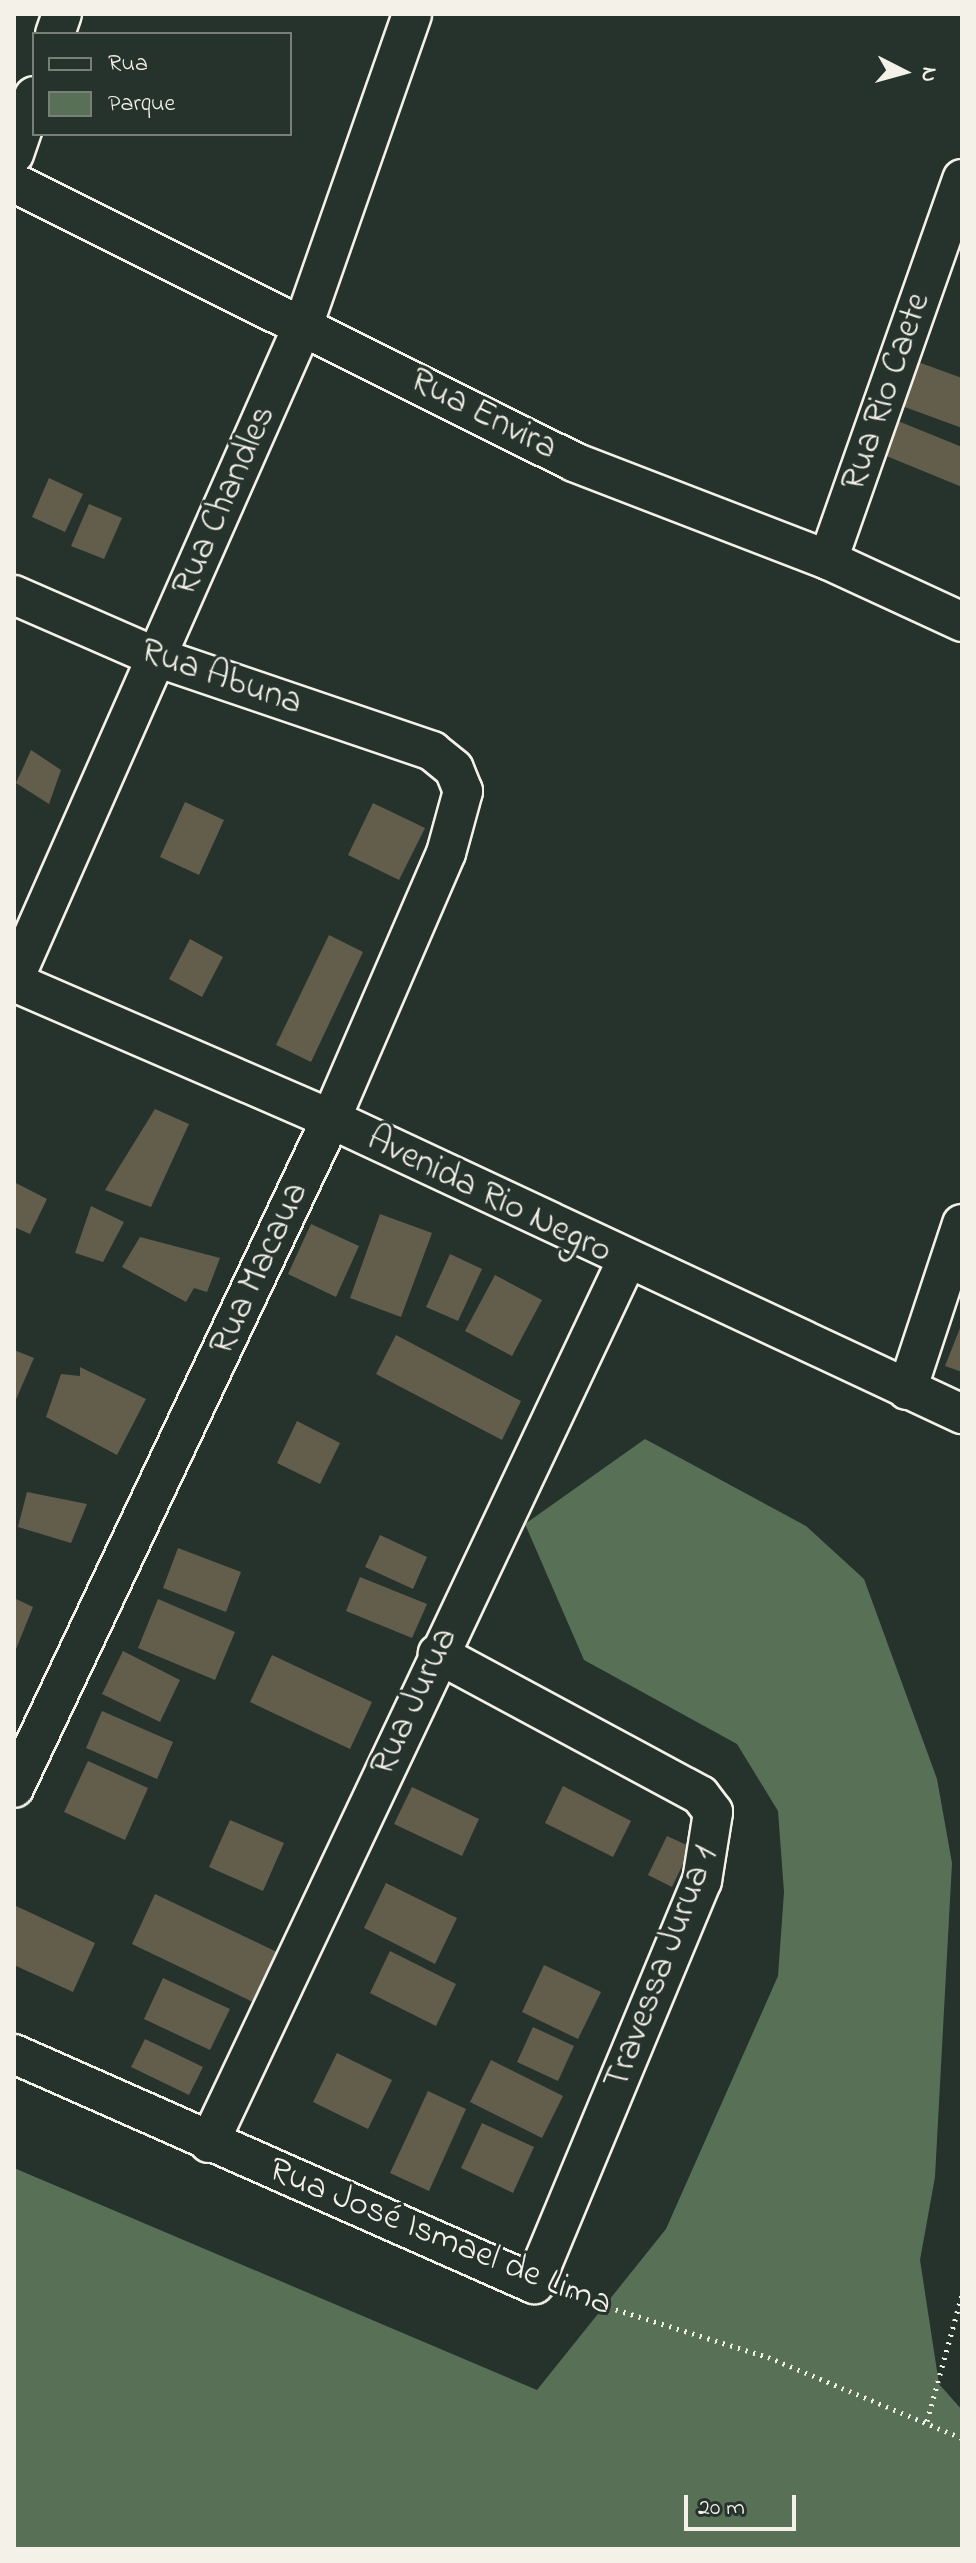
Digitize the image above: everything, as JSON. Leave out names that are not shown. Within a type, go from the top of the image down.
[{"type":"street","name":"Rua Chandles","points":[[14,981],[304,323],[412,14]]},
{"type":"street","points":[[14,154],[32,102]]},
{"type":"street","name":"Rua Rio Caete","points":[[828,560],[962,179]]},
{"type":"street","name":"Rua Envira","points":[[14,183],[304,323],[574,462],[828,560],[962,622]]},
{"type":"street","name":"Rua Abuna","points":[[14,595],[156,657],[432,751]]},
{"type":"street","name":"Rua Macaua","points":[[14,1788],[331,1119],[462,809],[461,781],[432,751]]},
{"type":"street","name":"Avenida Rio Negro","points":[[14,981],[331,1119],[626,1262],[962,1414]]},
{"type":"street","points":[[907,1390],[962,1224]]},
{"type":"street","name":"Rua Jurua","points":[[209,2143],[626,1262]]},
{"type":"street","name":"Travessa Jurua 1","points":[[438,1654],[700,1795],[713,1812],[702,1881],[534,2284]]},
{"type":"street","name":"Rua José Ismael de Lima","points":[[14,2054],[209,2143],[534,2284]]},
{"type":"path","name":"Rua José Ismael de Lima","points":[[534,2284],[768,2357],[962,2438]]},
{"type":"path","points":[[927,2421],[962,2295]]},
{"type":"green space","points":[[645,1439],[806,1526],[864,1579],[937,1779],[952,1863],[935,2177],[920,2260],[939,2384],[962,2410],[962,2549],[14,2549],[14,2168],[537,2390],[666,2229],[778,1976],[784,1892],[778,1811],[737,1744],[584,1660],[525,1524]]},
{"type":"building","points":[[918,362],[962,378],[962,428],[902,406]]},
{"type":"building","points":[[898,421],[962,447],[962,487],[884,455]]},
{"type":"building","points":[[49,478],[83,494],[65,532],[32,517]]},
{"type":"building","points":[[89,504],[122,518],[104,559],[71,546]]},
{"type":"building","points":[[31,750],[61,770],[49,804],[16,783]]},
{"type":"building","points":[[185,802],[224,820],[199,875],[160,857]]},
{"type":"building","points":[[373,803],[425,828],[399,880],[348,855]]},
{"type":"building","points":[[329,935],[363,952],[311,1062],[276,1045]]},
{"type":"building","points":[[190,939],[223,957],[202,997],[169,979]]},
{"type":"building","points":[[155,1109],[189,1124],[151,1207],[105,1190]]},
{"type":"building","points":[[14,1182],[47,1199],[30,1234],[14,1227]]},
{"type":"building","points":[[91,1206],[124,1222],[103,1262],[75,1253]]},
{"type":"building","points":[[380,1214],[432,1233],[401,1317],[350,1298]]},
{"type":"building","points":[[311,1224],[359,1246],[336,1297],[288,1274]]},
{"type":"building","points":[[140,1237],[220,1258],[207,1292],[194,1288],[186,1302],[122,1267]]},
{"type":"building","points":[[450,1254],[482,1269],[458,1321],[426,1307]]},
{"type":"building","points":[[495,1275],[542,1300],[512,1356],[465,1331]]},
{"type":"building","points":[[962,1323],[962,1372],[945,1366]]},
{"type":"building","points":[[396,1335],[521,1401],[502,1440],[376,1374]]},
{"type":"building","points":[[14,1350],[34,1358],[14,1404]]},
{"type":"building","points":[[80,1367],[146,1399],[117,1455],[46,1417],[61,1374],[80,1376]]},
{"type":"building","points":[[297,1421],[340,1443],[320,1484],[277,1463]]},
{"type":"building","points":[[27,1492],[87,1504],[71,1543],[18,1527]]},
{"type":"building","points":[[380,1535],[427,1557],[413,1589],[365,1567]]},
{"type":"building","points":[[178,1548],[241,1572],[226,1612],[163,1588]]},
{"type":"building","points":[[360,1577],[427,1604],[412,1638],[346,1611]]},
{"type":"building","points":[[14,1598],[33,1607],[14,1654]]},
{"type":"building","points":[[158,1599],[235,1632],[215,1680],[138,1648]]},
{"type":"building","points":[[123,1651],[180,1680],[160,1722],[102,1694]]},
{"type":"building","points":[[272,1655],[372,1702],[350,1749],[250,1702]]},
{"type":"building","points":[[102,1711],[173,1742],[157,1779],[86,1748]]},
{"type":"building","points":[[88,1761],[148,1788],[125,1840],[64,1812]]},
{"type":"building","points":[[563,1786],[631,1821],[613,1857],[545,1823]]},
{"type":"building","points":[[412,1787],[479,1819],[462,1856],[394,1824]]},
{"type":"building","points":[[230,1820],[284,1843],[263,1891],[209,1867]]},
{"type":"building","points":[[667,1836],[691,1847],[672,1887],[648,1875]]},
{"type":"building","points":[[386,1883],[457,1918],[435,1964],[364,1928]]},
{"type":"building","points":[[155,1894],[279,1953],[255,2003],[132,1944]]},
{"type":"building","points":[[14,1905],[95,1943],[73,1992],[14,1965]]},
{"type":"building","points":[[390,1951],[456,1984],[436,2026],[370,1993]]},
{"type":"building","points":[[544,1965],[601,1992],[578,2039],[522,2012]]},
{"type":"building","points":[[163,1978],[230,2009],[210,2050],[144,2019]]},
{"type":"building","points":[[533,2027],[574,2046],[558,2081],[517,2062]]},
{"type":"building","points":[[145,2039],[203,2067],[189,2095],[131,2067]]},
{"type":"building","points":[[337,2053],[392,2080],[368,2129],[313,2102]]},
{"type":"building","points":[[491,2060],[563,2096],[542,2138],[470,2102]]},
{"type":"building","points":[[428,2091],[466,2109],[429,2191],[390,2173]]},
{"type":"building","points":[[482,2123],[534,2147],[513,2193],[461,2168]]}]
